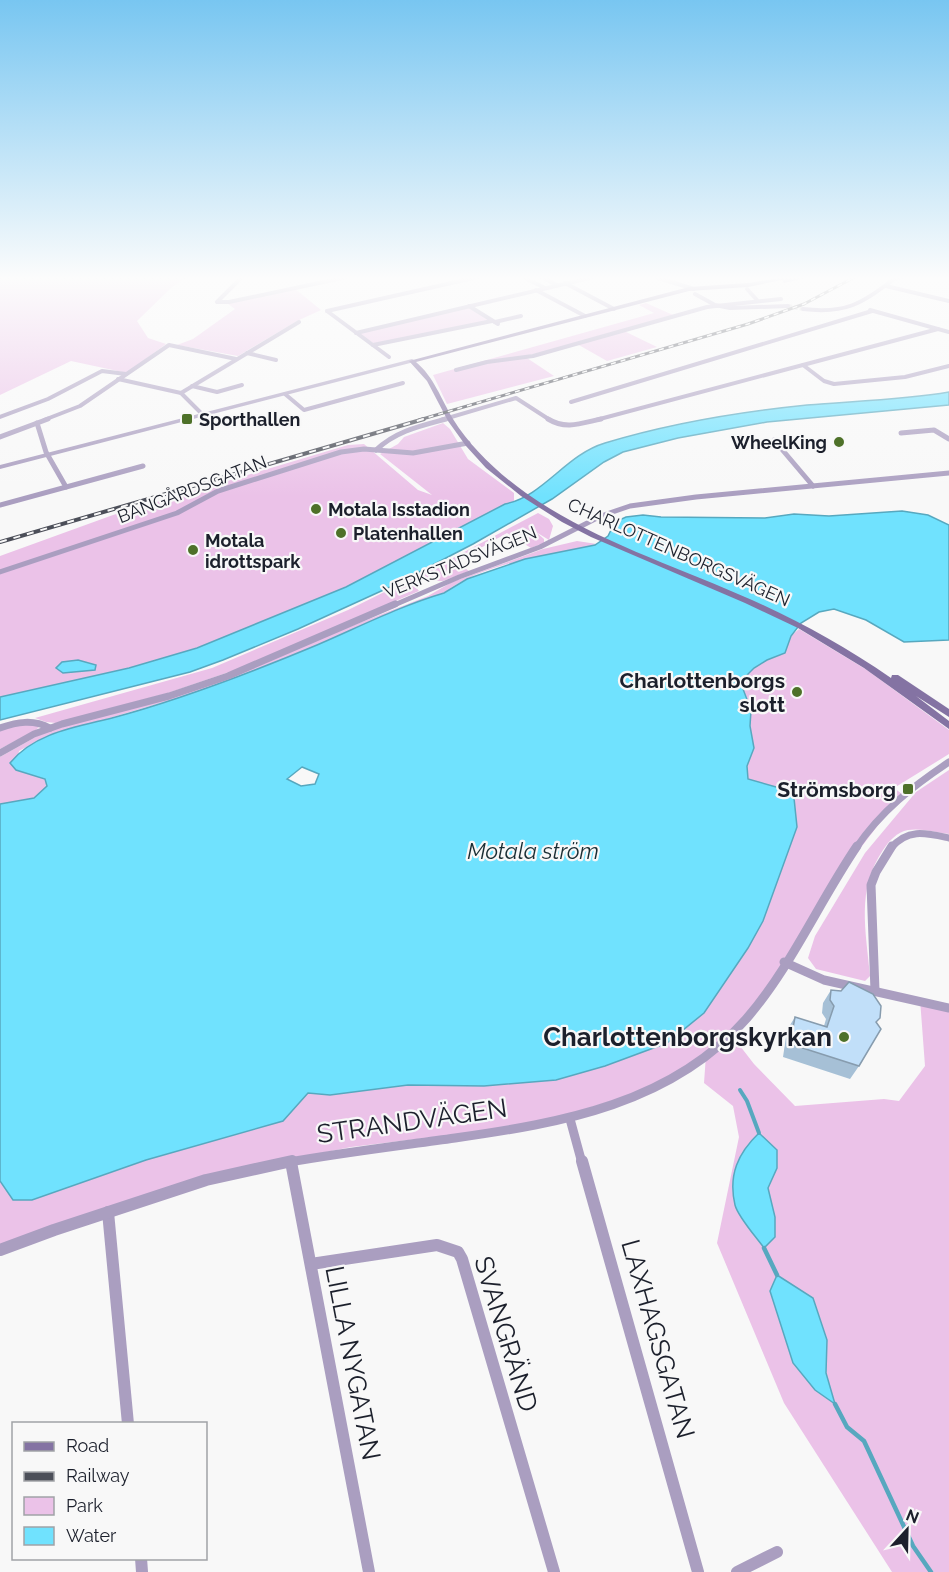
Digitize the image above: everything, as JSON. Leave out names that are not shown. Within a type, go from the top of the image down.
[{"type":"main road","points":[[412,361],[453,350]]},
{"type":"main road","name":"CHARLOTTENBORGSVÄGEN","points":[[412,361],[427,375],[452,422],[468,443],[486,464],[520,492],[603,539],[749,602],[813,633],[907,685],[949,714]]},
{"type":"main road","name":"CHARLOTTENBORGSVÄGEN","points":[[849,653],[949,726]]},
{"type":"street","points":[[0,437],[80,406],[161,350]]},
{"type":"street","points":[[195,350],[236,359]]},
{"type":"street","points":[[181,393],[251,350]]},
{"type":"street","points":[[380,350],[389,357]]},
{"type":"street","points":[[456,370],[553,350]]},
{"type":"street","points":[[571,402],[742,350]]},
{"type":"street","points":[[376,450],[387,439],[404,431],[516,398],[555,423],[573,426],[858,350]]},
{"type":"street","points":[[247,353],[276,360]]},
{"type":"street","points":[[0,467],[412,361]]},
{"type":"street","points":[[803,365],[824,381],[834,384],[905,376],[949,366]]},
{"type":"street","points":[[0,417],[48,399],[102,371],[126,374]]},
{"type":"street","points":[[118,379],[181,393],[203,415]]},
{"type":"street","points":[[285,393],[304,410],[402,383]]},
{"type":"street","points":[[192,386],[217,392],[242,385]]},
{"type":"street","points":[[36,423],[47,454],[66,487]]},
{"type":"street","points":[[901,433],[934,430],[949,439]]},
{"type":"street","points":[[774,440],[813,486]]},
{"type":"street","name":"BANGÅRDSGATAN","points":[[0,572],[177,513],[218,491],[346,451],[376,450],[413,453],[468,443]]},
{"type":"street","points":[[0,505],[143,466]]},
{"type":"street","name":"VERKSTADSVÄGEN","points":[[0,753],[50,728],[170,696],[217,680],[459,577],[540,547],[610,512],[646,502],[949,473]]},
{"type":"street","points":[[0,728],[31,722],[41,723],[50,728]]},
{"type":"street","name":"STRANDVÄGEN","points":[[0,1250],[48,1230],[240,1171],[570,1119],[609,1109],[642,1095],[673,1079],[708,1055],[732,1034],[754,1009],[861,838],[908,789],[949,762]]},
{"type":"street","points":[[875,991],[871,885],[874,875],[896,839],[903,835],[920,833],[949,838]]},
{"type":"street","points":[[784,962],[824,980],[949,1008]]},
{"type":"street","name":"LAXHAGSGATAN","points":[[570,1119],[698,1572]]},
{"type":"street","name":"LILLA NYGATAN","points":[[291,1162],[369,1572]]},
{"type":"street","points":[[108,1212],[128,1422]]},
{"type":"street","name":"SVANGRÄND","points":[[311,1264],[438,1245],[458,1252],[462,1259],[554,1572]]},
{"type":"street","points":[[737,1572],[777,1552]]},
{"type":"green space","points":[[0,350],[157,350],[127,373],[71,361],[0,395]]},
{"type":"green space","points":[[207,350],[248,350],[238,356]]},
{"type":"green space","points":[[521,350],[549,350],[524,356],[554,376],[447,404],[433,375]]},
{"type":"green space","points":[[588,350],[645,350],[607,361]]},
{"type":"green space","name":"Motala idrottspark","points":[[443,423],[450,429],[468,459],[514,493],[514,502],[505,504],[346,587],[197,648],[129,668],[0,697],[0,556],[113,515],[348,445],[364,444],[418,490],[432,495],[380,454],[398,444],[404,437]]},
{"type":"green space","points":[[538,513],[549,519],[553,526],[549,540],[536,532],[544,539],[544,543],[531,548],[507,533],[456,562],[469,571],[443,581],[418,581],[414,585],[419,591],[235,670],[168,693],[56,723],[35,718],[212,668],[348,610]]},
{"type":"green space","points":[[577,541],[597,544],[518,561],[479,573],[444,593],[215,687],[45,737],[19,751],[16,770],[45,779],[47,787],[34,798],[0,804],[0,757],[39,735],[75,722],[163,700],[428,596],[452,582],[543,549]]},
{"type":"green space","points":[[799,629],[867,670],[949,730],[949,754],[894,788],[902,794],[829,889],[759,1003],[730,1033],[754,1064],[795,1106],[884,1099],[899,1101],[925,1066],[920,999],[949,1005],[949,1572],[892,1572],[784,1403],[717,1243],[739,1137],[733,1106],[704,1083],[706,1055],[660,1086],[533,1125],[351,1147],[208,1176],[0,1247],[0,1181],[13,1200],[32,1200],[146,1160],[283,1121],[308,1093],[330,1095],[408,1085],[484,1086],[763,921],[774,887],[790,792],[748,779],[747,766],[754,748],[750,726],[751,710],[743,689],[744,678],[767,660],[785,653],[791,636]]},
{"type":"green space","points":[[35,723],[39,727],[36,730],[0,749],[0,729]]},
{"type":"green space","points":[[949,770],[949,834],[928,830],[908,830],[897,835],[883,850],[869,880],[865,926],[870,976],[865,981],[816,969],[808,958],[815,936],[865,853],[916,792]]},
{"type":"water","points":[[949,392],[949,405],[767,422],[678,438],[623,452],[604,462],[552,499],[473,544],[390,587],[298,629],[190,672],[0,720],[0,697],[129,668],[197,648],[346,587],[505,504],[519,500],[578,456],[605,443],[680,424],[756,411]]},
{"type":"water","name":"Motala ström","points":[[902,511],[928,515],[949,525],[949,640],[904,642],[866,620],[834,609],[819,612],[801,623],[791,636],[785,653],[767,660],[744,678],[743,689],[751,710],[750,726],[754,748],[747,766],[748,779],[790,791],[794,798],[797,827],[763,921],[748,948],[704,1013],[667,1043],[605,1066],[556,1080],[484,1086],[408,1085],[330,1095],[308,1093],[283,1121],[146,1160],[32,1200],[13,1200],[0,1181],[0,804],[34,798],[47,786],[45,779],[16,770],[10,763],[20,753],[43,738],[70,728],[165,703],[241,675],[396,610],[444,593],[467,579],[525,559],[595,545],[608,536],[615,522],[626,517],[643,515],[765,518],[794,514],[829,516]],"holes":[[[302,767],[319,774],[315,784],[301,786],[287,779]]]},
{"type":"water","points":[[78,660],[96,665],[95,670],[63,673],[56,668],[62,662]]},
{"type":"water","points":[[759,1133],[777,1150],[777,1168],[768,1188],[775,1217],[775,1237],[764,1248],[740,1215],[733,1194],[736,1165],[745,1148]]},
{"type":"water","points":[[777,1275],[813,1298],[827,1340],[826,1373],[835,1404],[815,1390],[793,1363],[770,1291]]},
{"type":"building","name":"Charlottenborgskyrkan","points":[[849,982],[873,994],[881,1006],[880,1018],[876,1022],[881,1029],[859,1066],[790,1044],[795,1017],[827,1027],[834,1006],[830,1000],[831,990],[841,991]]},
{"type":"waterway","points":[[740,1090],[747,1101],[759,1133]]},
{"type":"waterway","points":[[764,1248],[777,1275]]},
{"type":"waterway","points":[[835,1404],[847,1427],[864,1441],[913,1546],[931,1572]]},
{"type":"railway","points":[[419,420],[658,350]]},
{"type":"railway","points":[[0,542],[424,419]]},
{"type":"place","name":"Sporthallen","points":[[187,419]]},
{"type":"place","name":"WheelKing","points":[[839,442]]},
{"type":"place","name":"Motala Isstadion","points":[[316,509]]},
{"type":"place","name":"Platenhallen","points":[[341,533]]},
{"type":"place","name":"Motala idrottspark","points":[[193,550]]},
{"type":"place","name":"Charlottenborgs slott","points":[[797,692]]},
{"type":"place","name":"Strömsborg","points":[[908,789]]},
{"type":"place","name":"Charlottenborgskyrkan","points":[[844,1037]]}]
